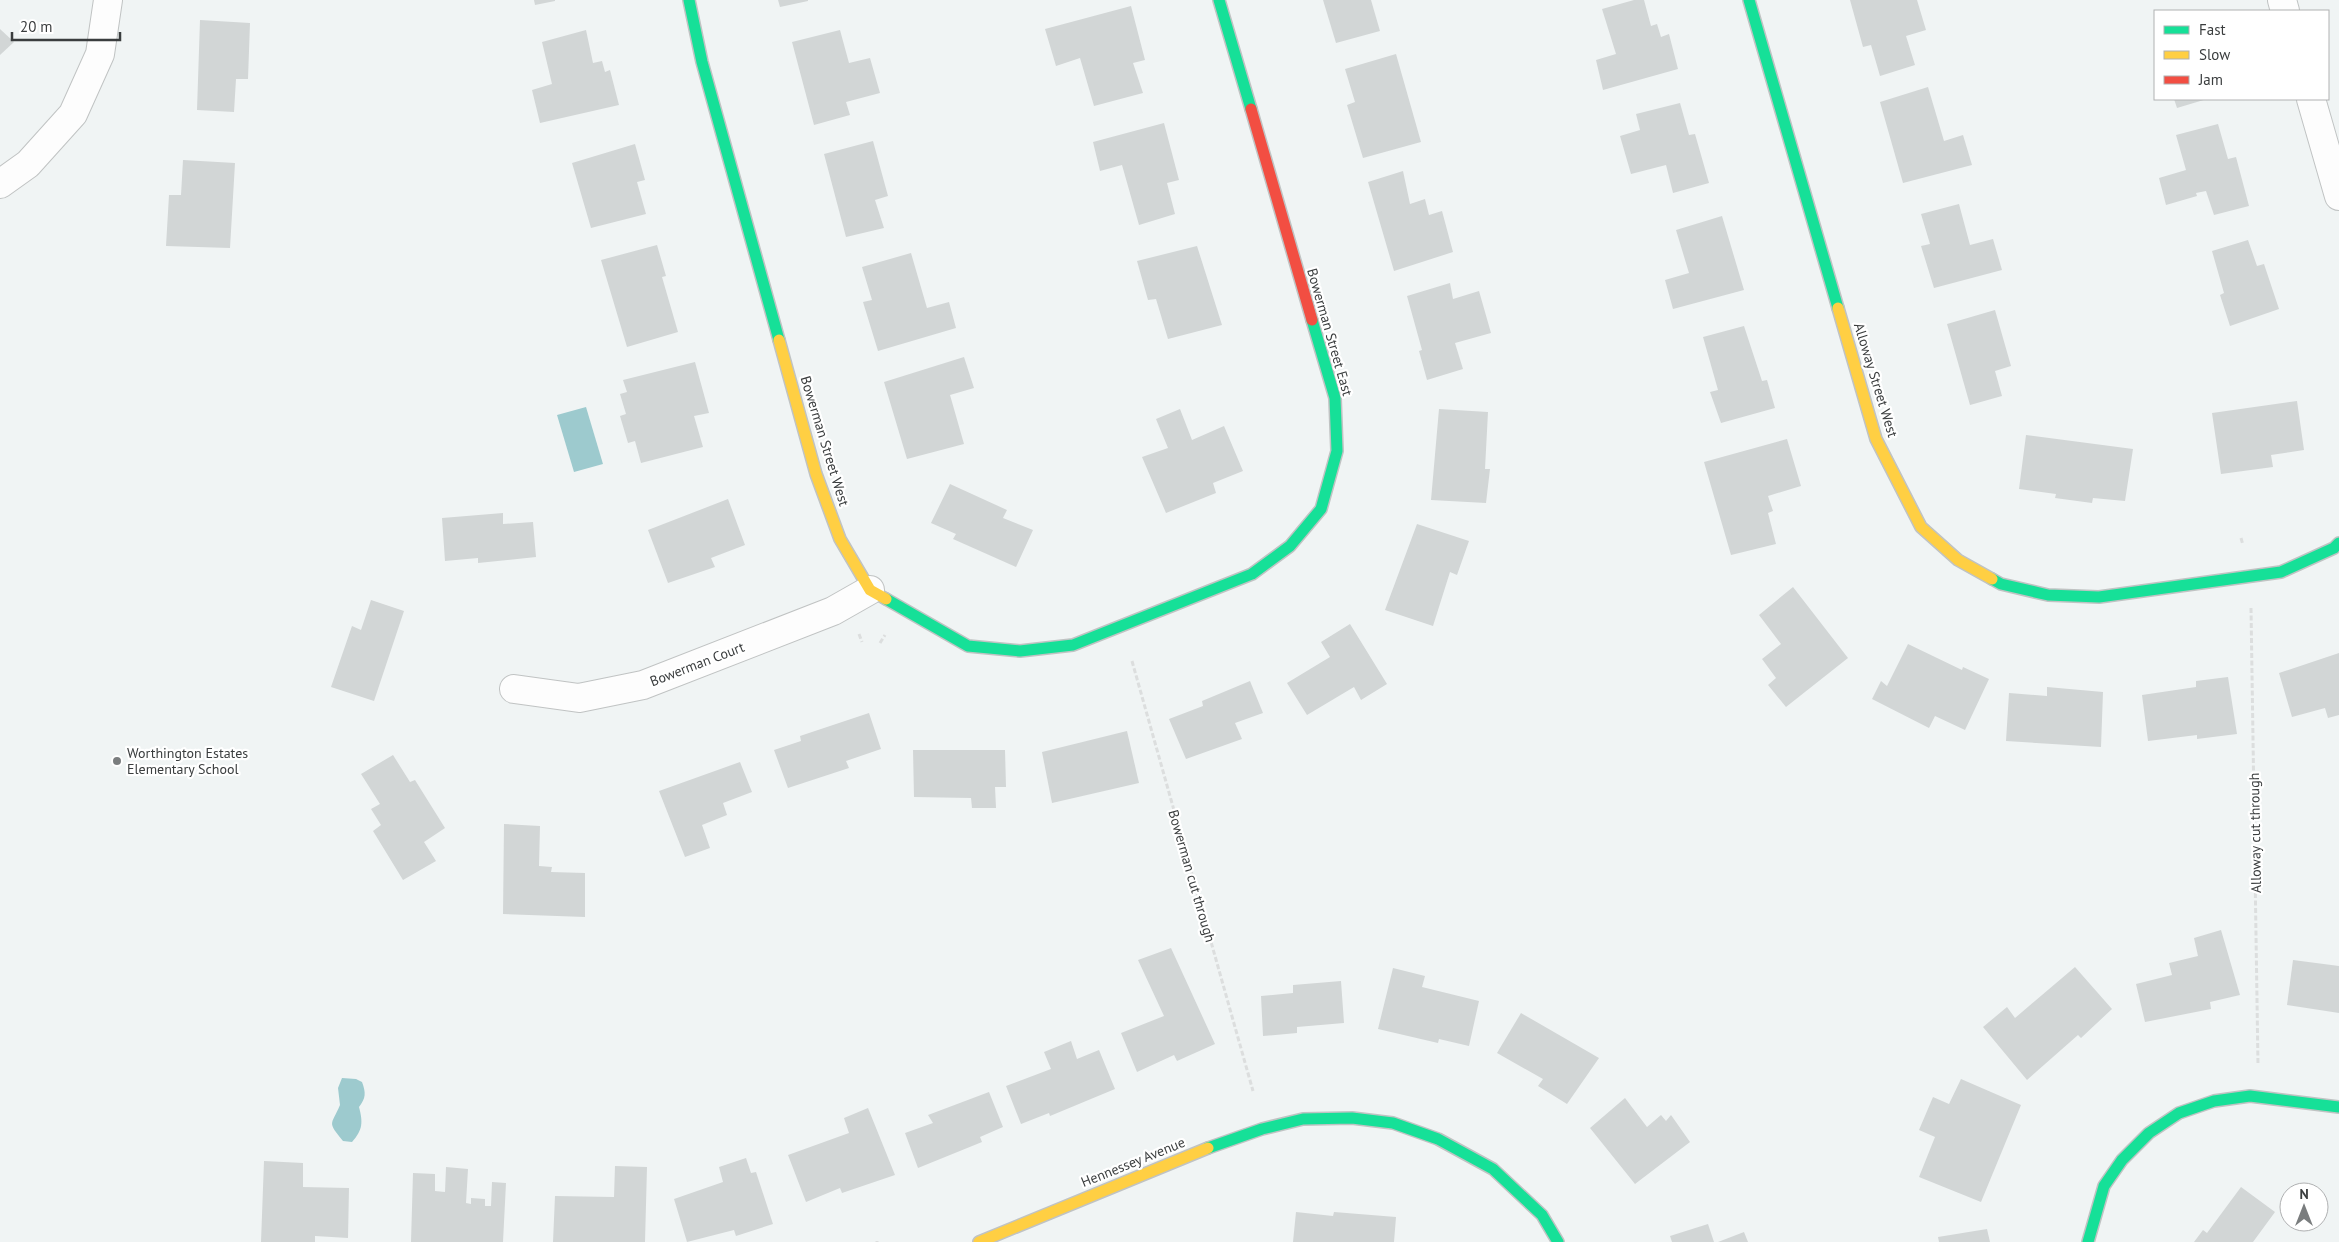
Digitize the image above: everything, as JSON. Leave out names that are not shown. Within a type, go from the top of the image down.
[{"type":"street","points":[[0,184],[28,164],[73,114],[100,54],[108,0]]},
{"type":"street","name":"Bowerman Street West","points":[[689,0],[702,62],[816,474],[840,538],[870,590]]},
{"type":"street","name":"Bowerman Street East","points":[[870,590],[968,646],[1020,651],[1073,645],[1252,574],[1290,546],[1322,509],[1337,451],[1335,398],[1219,0]]},
{"type":"street","name":"Alloway Street West","points":[[1749,0],[1876,439],[1921,526],[1958,560],[2001,584],[2048,595],[2099,597],[2281,572],[2334,548],[2339,542]]},
{"type":"street","points":[[2311,100],[2339,196]]},
{"type":"street","name":"Bowerman Court","points":[[514,689],[579,698],[643,685],[833,611],[870,590]]},
{"type":"street","points":[[2088,1242],[2091,1225],[2104,1186],[2122,1160],[2149,1133],[2179,1114],[2214,1101],[2250,1096],[2339,1107]]},
{"type":"street","name":"Hennessey Avenue","points":[[979,1242],[1191,1154],[1262,1129],[1302,1120],[1352,1118],[1393,1123],[1438,1139],[1493,1169],[1542,1216],[1558,1242]]},
{"type":"path","name":"Alloway cut through","points":[[2251,603],[2258,1070]]},
{"type":"path","name":"Bowerman cut through","points":[[1132,661],[1253,1091]]},
{"type":"water","points":[[586,407],[603,464],[574,472],[557,415]]},
{"type":"water","points":[[342,1078],[356,1079],[362,1082],[365,1095],[359,1107],[361,1126],[352,1142],[343,1141],[332,1123],[340,1105],[338,1088]]},
{"type":"building","points":[[534,0],[555,0],[555,1],[535,5]]},
{"type":"building","points":[[778,0],[808,0],[808,1],[780,7]]},
{"type":"building","points":[[1323,0],[1371,0],[1380,31],[1336,43]]},
{"type":"building","points":[[1634,0],[1644,0],[1651,26],[1657,24],[1661,37],[1669,34],[1678,69],[1603,90],[1596,60],[1616,54],[1602,9]]},
{"type":"building","points":[[1850,0],[1917,0],[1926,30],[1906,36],[1915,65],[1880,76],[1871,45],[1863,47]]},
{"type":"building","points":[[1131,6],[1145,60],[1133,63],[1143,93],[1094,106],[1080,58],[1056,66],[1045,29]]},
{"type":"building","points":[[200,20],[250,23],[248,79],[236,79],[234,112],[197,110]]},
{"type":"building","points":[[0,29],[14,42],[0,55]]},
{"type":"building","points":[[586,30],[593,63],[602,61],[605,72],[610,70],[619,105],[540,123],[532,90],[552,84],[542,42]]},
{"type":"building","points":[[840,30],[849,63],[870,58],[880,93],[846,102],[850,115],[814,125],[792,42]]},
{"type":"building","points":[[1396,54],[1421,142],[1363,158],[1347,105],[1355,102],[1345,69]]},
{"type":"building","points":[[1928,87],[1944,141],[1963,135],[1972,165],[1903,183],[1880,102]]},
{"type":"building","points":[[2174,100],[2204,100],[2177,108]]},
{"type":"building","points":[[1680,103],[1689,135],[1695,134],[1709,183],[1673,193],[1666,165],[1631,174],[1620,136],[1640,130],[1636,114]]},
{"type":"building","points":[[1164,123],[1179,180],[1167,183],[1175,214],[1139,225],[1122,165],[1100,171],[1093,142]]},
{"type":"building","points":[[2218,124],[2228,159],[2236,157],[2249,206],[2214,215],[2206,191],[2196,193],[2197,196],[2166,205],[2159,178],[2186,170],[2176,135]]},
{"type":"building","points":[[873,141],[888,196],[875,200],[884,228],[846,237],[824,154]]},
{"type":"building","points":[[635,144],[645,180],[637,182],[646,214],[591,228],[572,163]]},
{"type":"building","points":[[183,160],[235,163],[230,248],[166,246],[169,195],[181,195]]},
{"type":"building","points":[[1403,171],[1410,204],[1425,199],[1429,215],[1442,211],[1453,252],[1394,271],[1368,182]]},
{"type":"building","points":[[1959,204],[1970,245],[1993,239],[2002,270],[1934,288],[1921,246],[1930,244],[1921,214]]},
{"type":"building","points":[[1722,216],[1744,290],[1673,309],[1665,280],[1689,273],[1676,230]]},
{"type":"building","points":[[2248,240],[2257,266],[2264,264],[2279,309],[2230,326],[2220,295],[2224,293],[2212,251]]},
{"type":"building","points":[[657,245],[666,276],[662,277],[678,332],[627,347],[601,260]]},
{"type":"building","points":[[1197,246],[1222,325],[1168,339],[1156,299],[1148,300],[1137,261]]},
{"type":"building","points":[[911,253],[927,308],[949,302],[956,328],[878,351],[863,302],[872,300],[862,267]]},
{"type":"building","points":[[1450,283],[1453,299],[1479,291],[1491,333],[1455,343],[1463,369],[1427,380],[1419,351],[1422,350],[1407,296]]},
{"type":"building","points":[[1995,310],[2011,366],[1995,371],[2002,396],[1970,405],[1947,324]]},
{"type":"building","points":[[1744,326],[1762,381],[1767,380],[1775,408],[1721,423],[1710,392],[1718,390],[1703,337]]},
{"type":"building","points":[[964,357],[974,388],[950,395],[964,444],[907,459],[884,382]]},
{"type":"building","points":[[695,362],[709,413],[694,416],[703,447],[641,463],[635,441],[628,443],[620,416],[626,414],[620,394],[627,392],[623,380]]},
{"type":"building","points":[[2297,401],[2304,450],[2271,455],[2273,467],[2221,474],[2212,413]]},
{"type":"building","points":[[1180,409],[1192,440],[1224,426],[1243,471],[1213,483],[1216,493],[1166,513],[1142,457],[1168,448],[1156,419]]},
{"type":"building","points":[[1439,409],[1488,412],[1485,469],[1490,469],[1486,503],[1431,500]]},
{"type":"building","points":[[2026,435],[2133,449],[2125,501],[2093,498],[2092,503],[2055,498],[2056,494],[2019,489]]},
{"type":"building","points":[[1787,439],[1801,486],[1768,496],[1773,511],[1768,513],[1776,544],[1731,555],[1704,462]]},
{"type":"building","points":[[950,484],[1007,510],[1003,518],[1033,530],[1016,567],[953,539],[956,534],[931,523]]},
{"type":"building","points":[[728,499],[745,545],[711,558],[715,567],[668,583],[648,530]]},
{"type":"building","points":[[503,513],[503,524],[533,522],[536,557],[478,563],[478,558],[445,561],[442,518]]},
{"type":"building","points":[[1417,524],[1469,541],[1457,575],[1450,572],[1433,626],[1385,610]]},
{"type":"building","points":[[1793,587],[1848,658],[1786,707],[1768,685],[1776,678],[1762,659],[1781,644],[1759,615]]},
{"type":"building","points":[[371,600],[404,611],[374,701],[331,687],[352,626],[361,630]]},
{"type":"building","points":[[1350,624],[1387,684],[1361,700],[1354,687],[1307,715],[1287,683],[1330,657],[1321,642]]},
{"type":"building","points":[[1908,644],[1962,670],[1963,667],[1989,679],[1965,730],[1935,716],[1929,728],[1872,699],[1881,681],[1887,686]]},
{"type":"building","points":[[2339,653],[2339,715],[2328,718],[2325,708],[2292,717],[2279,673]]},
{"type":"building","points":[[2228,677],[2237,734],[2197,739],[2197,735],[2148,741],[2142,695],[2196,687],[2196,681]]},
{"type":"building","points":[[1250,681],[1263,713],[1235,723],[1242,739],[1186,759],[1169,719],[1203,706],[1202,701]]},
{"type":"building","points":[[2047,687],[2103,692],[2101,747],[2006,741],[2009,693],[2047,696]]},
{"type":"building","points":[[869,713],[881,749],[846,761],[849,768],[788,788],[774,750],[801,741],[800,736]]},
{"type":"building","points":[[1127,731],[1139,783],[1052,803],[1042,752]]},
{"type":"building","points":[[913,750],[1005,750],[1006,787],[995,787],[996,808],[972,808],[971,798],[914,797]]},
{"type":"building","points":[[393,755],[410,782],[415,780],[445,828],[424,842],[436,861],[403,880],[373,831],[381,825],[371,809],[380,804],[361,774]]},
{"type":"building","points":[[740,762],[752,792],[723,803],[727,815],[702,825],[710,848],[685,857],[659,791]]},
{"type":"building","points":[[504,824],[540,826],[539,866],[552,867],[551,872],[585,873],[585,917],[503,914]]},
{"type":"building","points":[[2221,930],[2240,995],[2210,1002],[2211,1009],[2145,1022],[2136,984],[2172,975],[2169,963],[2198,956],[2194,938]]},
{"type":"building","points":[[1171,948],[1215,1044],[1177,1061],[1174,1055],[1137,1072],[1121,1033],[1164,1016],[1138,960]]},
{"type":"building","points":[[2293,960],[2339,966],[2339,1013],[2287,1005]]},
{"type":"building","points":[[2075,967],[2112,1009],[2081,1038],[2078,1035],[2027,1080],[1983,1027],[2007,1007],[2015,1018]]},
{"type":"building","points":[[1393,968],[1425,976],[1422,987],[1479,1001],[1469,1046],[1439,1039],[1438,1043],[1378,1029]]},
{"type":"building","points":[[1341,981],[1344,1023],[1297,1027],[1297,1033],[1263,1036],[1261,996],[1293,993],[1293,985]]},
{"type":"building","points":[[1521,1013],[1599,1058],[1567,1104],[1538,1086],[1543,1079],[1497,1053]]},
{"type":"building","points":[[1071,1041],[1077,1059],[1099,1050],[1115,1089],[1050,1116],[1049,1113],[1021,1124],[1006,1086],[1051,1069],[1044,1052]]},
{"type":"building","points":[[1961,1079],[2021,1105],[1981,1202],[1919,1177],[1935,1137],[1919,1130],[1933,1097],[1949,1104]]},
{"type":"building","points":[[989,1092],[1003,1127],[980,1137],[982,1142],[918,1168],[905,1133],[933,1123],[928,1115]]},
{"type":"building","points":[[1625,1098],[1647,1127],[1661,1115],[1666,1121],[1671,1115],[1690,1142],[1635,1184],[1590,1128]]},
{"type":"building","points":[[868,1108],[895,1175],[842,1193],[840,1188],[806,1202],[788,1155],[849,1133],[844,1118]]},
{"type":"building","points":[[746,1158],[751,1173],[756,1172],[773,1224],[736,1236],[734,1230],[687,1242],[674,1199],[723,1182],[719,1167]]},
{"type":"building","points":[[264,1161],[303,1163],[303,1187],[349,1188],[348,1238],[315,1236],[315,1242],[261,1242]]},
{"type":"building","points":[[615,1166],[647,1167],[645,1242],[553,1242],[555,1196],[614,1197]]},
{"type":"building","points":[[446,1167],[468,1169],[466,1203],[471,1204],[471,1198],[485,1199],[485,1206],[491,1206],[492,1182],[506,1183],[503,1242],[411,1242],[413,1173],[435,1174],[435,1191],[445,1192]]},
{"type":"building","points":[[2241,1187],[2275,1212],[2253,1242],[2194,1242],[2203,1230],[2207,1233]]},
{"type":"building","points":[[1296,1212],[1333,1216],[1334,1212],[1396,1217],[1394,1242],[1293,1242]]},
{"type":"building","points":[[1708,1224],[1714,1242],[1672,1242],[1670,1236]]},
{"type":"building","points":[[1987,1229],[1990,1242],[1939,1242],[1938,1237]]},
{"type":"building","points":[[1744,1232],[1748,1242],[1718,1242]]},
{"type":"traffic: fast","points":[[689,0],[702,62],[779,340]]},
{"type":"traffic: fast","points":[[1219,0],[1251,109]]},
{"type":"traffic: fast","points":[[1749,0],[1838,308]]},
{"type":"traffic: fast","points":[[886,599],[968,646],[1020,651],[1073,645],[1252,574],[1290,546],[1321,509],[1337,451],[1335,398],[1312,320]]},
{"type":"traffic: fast","points":[[1992,579],[2001,584],[2048,595],[2099,597],[2281,572],[2334,548],[2339,543]]},
{"type":"traffic: fast","points":[[2088,1242],[2104,1186],[2122,1160],[2149,1133],[2179,1113],[2214,1101],[2250,1096],[2339,1107]]},
{"type":"traffic: fast","points":[[1208,1148],[1262,1129],[1303,1119],[1352,1118],[1393,1123],[1438,1139],[1493,1169],[1542,1215],[1558,1242]]},
{"type":"traffic: slow","points":[[1838,308],[1876,439],[1921,527],[1958,560],[1992,579]]},
{"type":"traffic: slow","points":[[779,340],[816,474],[840,539],[870,590],[886,599]]},
{"type":"traffic: slow","points":[[979,1242],[1208,1148]]},
{"type":"traffic: jam","points":[[1251,109],[1312,320]]},
{"type":"place","name":"Worthington Estates Elementary School","points":[[117,761]]}]
